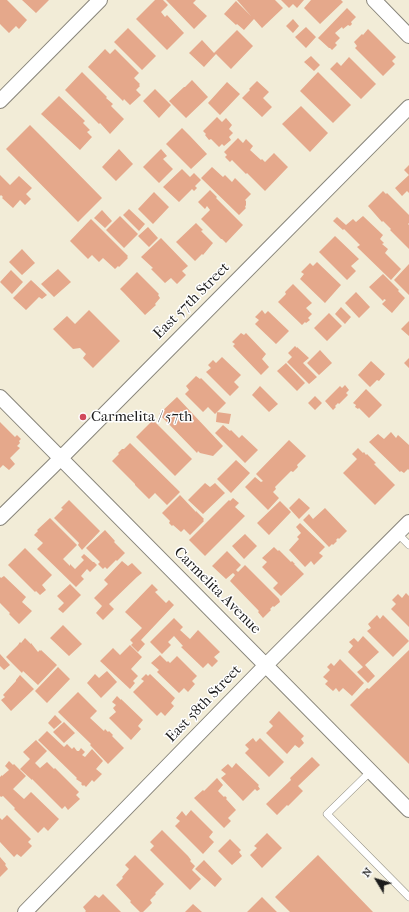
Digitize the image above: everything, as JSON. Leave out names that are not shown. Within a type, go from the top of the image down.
[{"type":"street","points":[[0,101],[100,0]]},
{"type":"street","points":[[374,0],[409,36]]},
{"type":"street","name":"East 57th Street","points":[[0,518],[409,107]]},
{"type":"street","name":"Carmelita Avenue","points":[[0,397],[409,810]]},
{"type":"street","name":"East 58th Street","points":[[25,912],[409,522]]},
{"type":"lane","points":[[398,533],[409,545]]},
{"type":"lane","points":[[371,771],[327,814],[409,897]]},
{"type":"building","points":[[0,0],[7,0],[27,20],[19,29],[16,26],[9,33],[0,24]]},
{"type":"building","points":[[22,0],[49,0],[36,13]]},
{"type":"building","points":[[155,0],[163,0],[168,5],[161,12],[165,17],[167,15],[184,33],[167,50],[136,19]]},
{"type":"building","points":[[166,0],[196,0],[193,3],[207,16],[194,29]]},
{"type":"building","points":[[237,0],[275,0],[283,8],[262,28],[254,19],[244,30],[224,14],[236,1],[251,16]]},
{"type":"building","points":[[281,0],[304,0],[297,8],[293,4],[289,8]]},
{"type":"building","points":[[311,0],[341,0],[343,2],[320,24],[304,8]]},
{"type":"building","points":[[347,8],[356,17],[351,22],[352,24],[350,26],[348,25],[343,29],[342,27],[335,33],[340,38],[335,43],[337,45],[332,50],[318,38]]},
{"type":"building","points":[[293,19],[299,26],[293,33],[286,26]]},
{"type":"building","points":[[306,27],[316,37],[306,48],[295,37]]},
{"type":"building","points":[[128,28],[156,56],[142,70],[114,42]]},
{"type":"building","points":[[368,29],[396,57],[392,61],[395,64],[383,76],[355,48],[357,46],[354,42]]},
{"type":"building","points":[[237,30],[253,46],[231,69],[216,54],[204,67],[189,53],[202,40],[214,53]]},
{"type":"building","points":[[105,49],[110,54],[115,49],[139,73],[134,78],[140,84],[136,90],[141,95],[130,105],[124,99],[123,101],[88,67]]},
{"type":"building","points":[[311,56],[320,65],[314,71],[304,62]]},
{"type":"building","points":[[349,57],[376,84],[361,99],[330,69],[337,62],[341,66]]},
{"type":"building","points":[[82,72],[107,97],[106,98],[113,104],[111,106],[124,119],[110,134],[65,90]]},
{"type":"building","points":[[318,72],[351,105],[333,123],[300,91]]},
{"type":"building","points":[[192,80],[208,97],[186,118],[169,101]]},
{"type":"building","points":[[257,81],[269,92],[263,98],[272,107],[262,117],[242,98]]},
{"type":"building","points":[[227,82],[240,94],[220,115],[208,103]]},
{"type":"building","points":[[155,89],[171,105],[159,118],[143,101]]},
{"type":"building","points":[[59,96],[85,121],[83,123],[90,130],[87,132],[92,137],[80,150],[41,114]]},
{"type":"building","points":[[301,106],[328,133],[310,152],[282,124]]},
{"type":"building","points":[[217,117],[222,122],[226,118],[232,125],[229,129],[233,133],[229,137],[231,140],[224,146],[222,144],[219,147],[211,139],[209,140],[203,131]]},
{"type":"building","points":[[30,125],[102,198],[78,222],[6,149]]},
{"type":"building","points":[[182,128],[207,154],[191,169],[166,144]]},
{"type":"building","points":[[238,138],[243,143],[246,139],[253,146],[250,150],[261,160],[262,159],[265,162],[274,153],[288,167],[265,191],[232,160],[230,162],[225,157],[227,155],[224,152]]},
{"type":"building","points":[[119,149],[133,164],[116,181],[102,167]]},
{"type":"building","points":[[161,149],[167,156],[163,159],[173,169],[159,183],[143,167]]},
{"type":"building","points":[[409,165],[409,175],[404,170]]},
{"type":"building","points":[[212,167],[223,177],[225,175],[232,182],[235,178],[251,194],[245,200],[246,208],[239,215],[201,178]]},
{"type":"building","points":[[182,169],[190,177],[194,173],[201,180],[195,186],[197,188],[194,191],[192,189],[179,202],[163,187]]},
{"type":"building","points":[[0,175],[10,185],[19,176],[32,188],[26,194],[31,199],[25,205],[20,200],[13,208],[2,198],[3,197],[1,195],[0,196]]},
{"type":"building","points":[[409,175],[409,193],[407,191],[402,196],[395,188]]},
{"type":"building","points":[[210,190],[243,225],[226,243],[201,219],[210,210],[207,206],[205,209],[198,202]]},
{"type":"building","points":[[383,191],[386,194],[387,193],[409,215],[409,249],[368,206]]},
{"type":"building","points":[[154,192],[169,207],[153,224],[138,209]]},
{"type":"building","points":[[129,209],[145,224],[139,231],[123,215]]},
{"type":"building","points":[[102,210],[112,221],[105,228],[94,218]]},
{"type":"building","points":[[120,216],[138,234],[124,248],[106,230]]},
{"type":"building","points":[[363,216],[383,235],[380,239],[384,243],[382,244],[388,249],[385,253],[401,269],[391,280],[357,247],[360,245],[344,229],[343,230],[333,221],[337,217],[346,225],[353,219],[356,222]]},
{"type":"building","points":[[91,219],[128,256],[128,258],[119,267],[118,266],[115,269],[103,258],[99,262],[92,255],[88,259],[70,241]]},
{"type":"building","points":[[196,223],[203,230],[201,231],[213,243],[203,255],[202,254],[195,261],[176,242]]},
{"type":"building","points":[[148,227],[158,238],[149,247],[138,236]]},
{"type":"building","points":[[335,236],[359,259],[351,266],[356,271],[347,280],[319,252]]},
{"type":"building","points":[[161,238],[188,266],[182,271],[186,275],[177,284],[171,278],[165,283],[151,269],[153,268],[141,257]]},
{"type":"building","points":[[22,249],[35,263],[22,275],[9,262]]},
{"type":"building","points":[[317,262],[341,285],[325,303],[300,279],[304,274],[301,272],[310,263],[313,266]]},
{"type":"building","points":[[409,264],[409,295],[394,280]]},
{"type":"building","points":[[58,269],[71,282],[54,297],[41,284]]},
{"type":"building","points":[[11,270],[23,282],[12,294],[0,282]]},
{"type":"building","points":[[137,272],[159,294],[158,295],[160,298],[155,304],[156,305],[145,315],[120,289]]},
{"type":"building","points":[[383,274],[405,298],[392,313],[382,304],[386,300],[384,299],[383,301],[369,287]]},
{"type":"building","points":[[31,280],[47,295],[42,299],[39,297],[26,310],[13,298]]},
{"type":"building","points":[[293,284],[312,303],[306,308],[312,314],[308,318],[310,320],[302,325],[278,302]]},
{"type":"building","points":[[356,292],[370,307],[359,318],[345,303]]},
{"type":"building","points":[[341,307],[351,317],[345,324],[335,314]]},
{"type":"building","points":[[89,310],[120,341],[93,368],[83,358],[86,354],[80,348],[73,349],[53,329],[67,316],[75,324]]},
{"type":"building","points":[[262,310],[265,314],[268,311],[289,331],[276,344],[255,324],[259,320],[255,317]]},
{"type":"building","points":[[329,313],[342,326],[327,341],[314,328]]},
{"type":"building","points":[[409,321],[409,336],[401,329]]},
{"type":"building","points":[[241,333],[244,335],[246,333],[266,354],[262,359],[269,367],[261,375],[233,346],[235,344],[232,342]]},
{"type":"building","points":[[295,346],[309,358],[303,363],[317,377],[309,384],[287,362],[292,357],[288,353]]},
{"type":"building","points":[[320,350],[332,363],[319,375],[307,363]]},
{"type":"building","points":[[222,357],[241,375],[234,382],[239,387],[230,396],[206,372],[211,368],[208,365],[213,360],[216,363]]},
{"type":"building","points":[[409,358],[409,368],[404,363]]},
{"type":"building","points":[[371,361],[385,374],[379,381],[377,380],[370,387],[358,375]]},
{"type":"building","points":[[286,363],[305,383],[297,391],[277,371]]},
{"type":"building","points":[[196,376],[200,379],[201,378],[226,403],[215,414],[208,407],[203,412],[185,394],[189,390],[186,386]]},
{"type":"building","points":[[345,385],[349,390],[346,393],[348,395],[335,406],[336,407],[333,410],[325,401],[340,386],[342,388]]},
{"type":"building","points":[[260,386],[278,404],[269,412],[252,395]]},
{"type":"building","points":[[366,389],[382,405],[369,418],[359,408],[358,409],[355,407],[356,405],[353,403]]},
{"type":"building","points":[[315,396],[322,403],[315,410],[308,403]]},
{"type":"building","points":[[177,397],[223,446],[213,456],[200,453],[198,451],[197,453],[159,414]]},
{"type":"building","points":[[217,412],[231,414],[229,424],[216,422]]},
{"type":"building","points":[[153,420],[192,459],[175,476],[136,437]]},
{"type":"building","points":[[0,422],[15,437],[17,435],[21,439],[17,446],[20,448],[10,458],[15,464],[9,470],[3,465],[0,468]]},
{"type":"building","points":[[223,425],[239,438],[242,435],[258,450],[245,463],[215,433]]},
{"type":"building","points":[[391,432],[396,438],[398,435],[409,445],[409,470],[408,469],[404,473],[401,471],[400,472],[369,442],[378,434],[384,439]]},
{"type":"building","points":[[289,440],[306,456],[297,465],[298,467],[293,472],[291,471],[275,487],[276,489],[273,492],[279,498],[268,510],[245,487],[255,477],[261,482],[263,481],[256,474]]},
{"type":"building","points":[[130,443],[180,492],[167,505],[155,493],[149,499],[112,461],[122,449]]},
{"type":"building","points":[[358,448],[376,463],[374,464],[395,485],[375,505],[343,473],[357,459],[352,454]]},
{"type":"building","points":[[236,460],[250,473],[231,493],[217,479]]},
{"type":"building","points":[[205,483],[210,487],[215,483],[225,493],[203,514],[188,500]]},
{"type":"building","points":[[180,495],[204,519],[204,521],[190,535],[184,529],[181,532],[173,525],[172,526],[169,523],[170,521],[162,513]]},
{"type":"building","points":[[233,498],[239,503],[235,507],[245,516],[205,556],[189,540],[229,500],[230,501]]},
{"type":"building","points":[[299,498],[310,508],[299,519],[289,508]]},
{"type":"building","points":[[69,500],[100,531],[82,550],[78,545],[79,543],[54,518]]},
{"type":"building","points":[[280,501],[291,512],[269,535],[257,523]]},
{"type":"building","points":[[325,508],[347,531],[329,547],[303,520],[309,514],[313,519]]},
{"type":"building","points":[[50,518],[77,545],[63,559],[70,566],[70,564],[75,569],[84,560],[81,557],[84,554],[97,565],[90,572],[87,569],[81,576],[84,579],[76,587],[37,549],[43,543],[34,535],[38,531],[37,530]]},
{"type":"building","points":[[300,523],[325,547],[319,553],[323,556],[314,565],[311,561],[305,567],[289,550],[299,539],[297,537],[301,533],[296,527]]},
{"type":"building","points":[[105,530],[125,553],[107,569],[105,567],[103,569],[98,564],[100,562],[86,548]]},
{"type":"building","points":[[245,534],[257,546],[244,559],[232,546]]},
{"type":"building","points":[[274,547],[291,562],[292,561],[304,574],[281,596],[273,588],[278,583],[262,567],[267,562],[262,558]]},
{"type":"building","points":[[25,548],[52,575],[42,585],[46,590],[40,595],[36,591],[35,592],[8,565]]},
{"type":"building","points":[[227,551],[241,565],[236,570],[238,572],[245,565],[279,599],[280,602],[274,607],[273,606],[263,618],[258,612],[259,611],[230,581],[235,575],[233,573],[226,579],[212,566]]},
{"type":"building","points":[[122,561],[128,566],[132,563],[142,573],[109,604],[114,609],[103,620],[96,613],[102,606],[94,598],[108,584],[104,580]]},
{"type":"building","points":[[4,576],[26,597],[22,602],[32,611],[19,624],[0,603],[0,577],[1,578]]},
{"type":"building","points":[[70,584],[81,595],[63,613],[58,609],[64,603],[57,596]]},
{"type":"building","points":[[152,584],[158,590],[155,592],[166,603],[169,600],[174,605],[141,640],[145,644],[138,652],[131,645],[133,643],[130,640],[142,628],[125,612]]},
{"type":"building","points":[[406,593],[409,596],[409,627],[391,609],[396,604],[392,600],[398,594],[402,598]]},
{"type":"building","points":[[377,615],[380,619],[383,615],[409,641],[393,657],[367,631],[371,628],[368,624]]},
{"type":"building","points":[[174,618],[183,627],[180,630],[190,639],[198,630],[220,652],[214,657],[218,661],[212,667],[208,663],[203,668],[181,647],[183,646],[174,636],[168,642],[171,645],[162,654],[150,642]]},
{"type":"building","points":[[63,625],[82,644],[69,656],[50,638]]},
{"type":"building","points":[[363,636],[379,652],[365,665],[375,676],[368,683],[357,672],[363,667],[348,652],[353,646],[349,642],[354,638],[358,642]]},
{"type":"building","points":[[25,638],[38,652],[41,650],[57,665],[38,685],[23,671],[22,673],[6,657]]},
{"type":"building","points":[[130,645],[142,657],[131,669],[138,676],[133,681],[135,683],[130,689],[100,661],[113,648],[120,655]]},
{"type":"building","points":[[409,650],[409,764],[350,705],[367,688],[369,689]]},
{"type":"building","points":[[0,654],[10,665],[4,670],[0,666]]},
{"type":"building","points":[[160,655],[170,663],[177,656],[197,676],[192,681],[195,684],[188,692],[184,688],[179,693],[157,672],[159,670],[151,663]]},
{"type":"building","points":[[340,659],[364,683],[352,696],[343,688],[339,692],[336,688],[333,691],[325,684],[328,681],[323,677],[330,670],[327,667],[331,663],[334,666]]},
{"type":"building","points":[[58,667],[70,679],[47,703],[35,691]]},
{"type":"building","points":[[107,671],[117,682],[101,698],[87,683],[95,674],[99,678]]},
{"type":"building","points":[[146,674],[148,676],[150,674],[175,698],[171,703],[174,706],[165,716],[161,712],[157,716],[133,692],[144,681],[141,679]]},
{"type":"building","points":[[20,675],[34,689],[11,711],[1,700],[5,697],[3,695]]},
{"type":"building","points":[[78,692],[97,711],[90,718],[104,731],[105,729],[108,732],[109,731],[124,748],[108,764],[90,745],[91,744],[58,712]]},
{"type":"building","points":[[117,696],[143,720],[138,726],[141,729],[131,740],[109,718],[116,712],[113,708],[116,705],[112,702]]},
{"type":"building","points":[[279,711],[304,736],[301,739],[304,743],[299,748],[295,745],[287,754],[266,733],[273,726],[269,722]]},
{"type":"building","points":[[55,715],[62,722],[54,729],[48,723]]},
{"type":"building","points":[[64,722],[75,733],[64,743],[53,732]]},
{"type":"building","points":[[47,731],[64,747],[67,744],[72,749],[74,747],[77,751],[81,748],[85,752],[82,755],[85,757],[92,749],[103,761],[96,769],[102,774],[94,782],[92,780],[86,787],[84,785],[83,786],[81,784],[82,783],[76,779],[77,778],[38,740]]},
{"type":"building","points":[[253,738],[256,742],[260,738],[284,762],[269,777],[245,753],[249,749],[245,745]]},
{"type":"building","points":[[36,740],[47,751],[35,763],[40,768],[47,762],[79,792],[76,795],[80,799],[68,810],[65,806],[62,809],[20,769],[30,759],[23,752]]},
{"type":"building","points":[[312,757],[320,765],[298,786],[303,791],[277,815],[266,804]]},
{"type":"building","points":[[9,761],[26,776],[13,789],[24,799],[31,792],[59,819],[48,831],[44,827],[38,833],[3,796],[0,796],[0,777],[9,770],[5,766]]},
{"type":"building","points":[[236,763],[259,785],[258,786],[260,789],[257,791],[255,789],[243,801],[221,778],[226,774],[221,770],[228,764],[232,768]]},
{"type":"building","points":[[217,778],[223,785],[218,791],[227,798],[226,799],[236,810],[228,818],[231,821],[224,828],[194,798],[203,790],[204,791]]},
{"type":"building","points":[[191,810],[213,832],[209,837],[214,842],[203,854],[175,826],[180,821],[176,818],[182,811],[186,816]]},
{"type":"building","points":[[7,815],[31,839],[28,842],[32,846],[21,857],[17,854],[14,857],[0,842],[0,818],[2,820]]},
{"type":"building","points":[[162,830],[188,856],[191,860],[190,861],[195,866],[192,870],[201,879],[190,890],[150,850],[154,846],[150,842]]},
{"type":"building","points":[[267,833],[282,848],[262,868],[250,855],[257,848],[254,846]]},
{"type":"building","points":[[230,839],[241,850],[239,852],[242,856],[232,865],[218,851]]},
{"type":"building","points":[[135,855],[164,884],[150,900],[152,903],[143,912],[140,912],[130,902],[131,901],[116,885],[129,869],[125,865]]},
{"type":"building","points":[[318,855],[373,912],[290,912],[275,897]]},
{"type":"building","points":[[0,857],[8,869],[0,877]]},
{"type":"building","points":[[204,860],[222,879],[215,887],[195,869]]},
{"type":"building","points":[[103,894],[121,912],[85,912],[86,911],[83,907],[95,895],[99,898]]},
{"type":"building","points":[[262,897],[277,912],[247,912]]},
{"type":"building","points":[[193,904],[202,912],[185,912]]},
{"type":"place","name":"Carmelita / 57th","points":[[83,417]]}]
